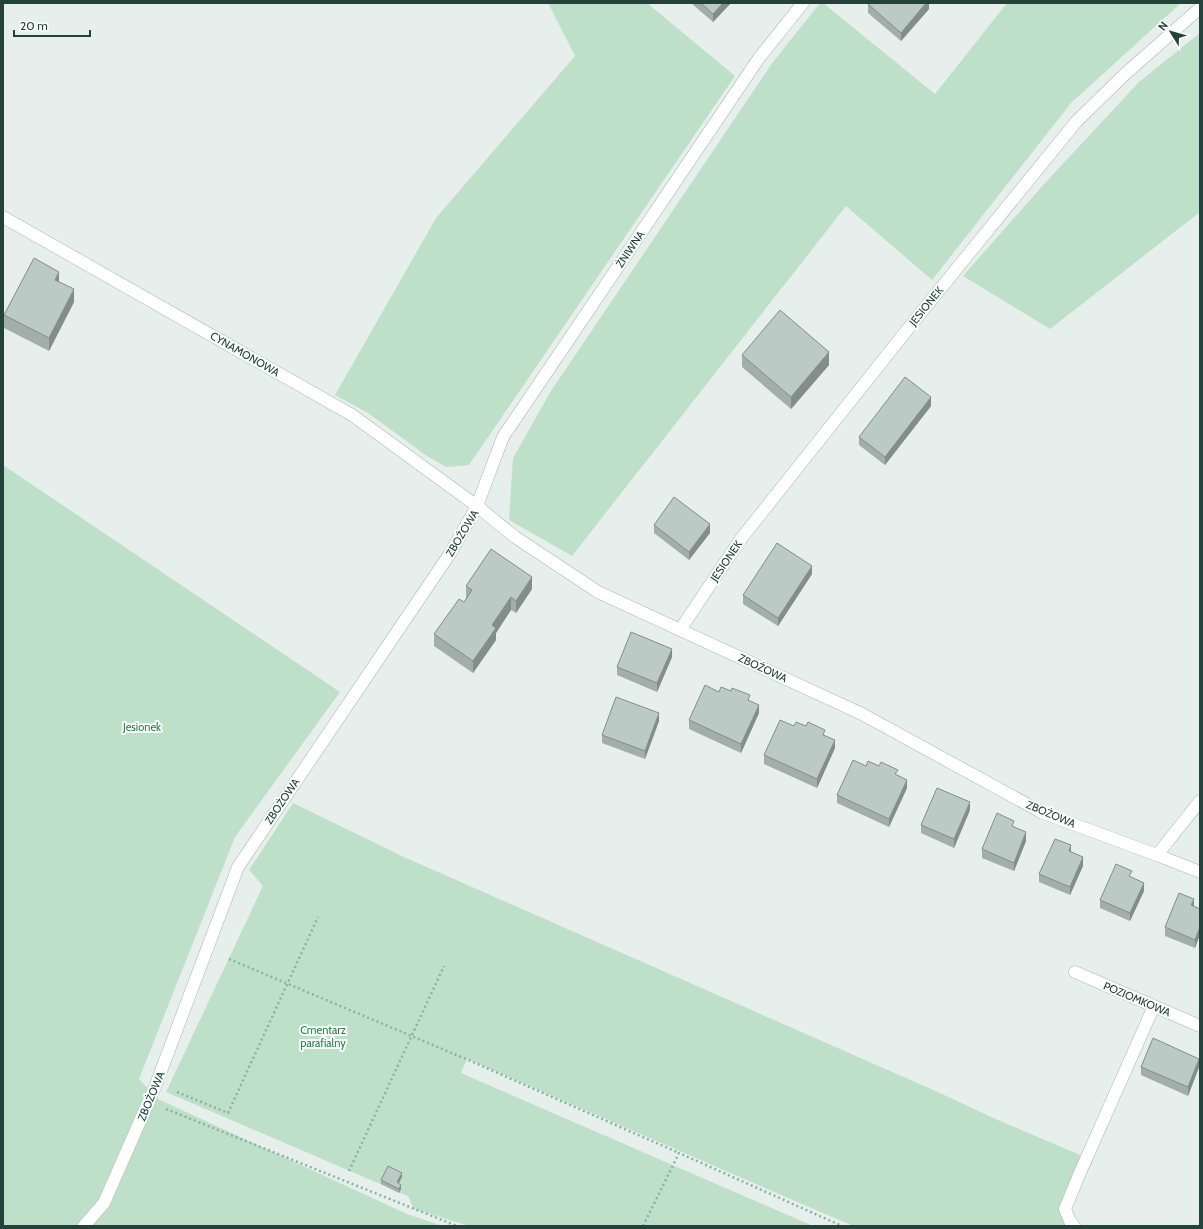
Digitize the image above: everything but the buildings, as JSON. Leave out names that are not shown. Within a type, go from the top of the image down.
[{"type":"street","name":"ŻNIWNA","points":[[477,506],[503,437],[759,58],[802,3]]},
{"type":"street","name":"JESIONEK","points":[[680,630],[740,540],[915,320],[1071,128],[1124,75],[1200,8]]},
{"type":"street","name":"CYNAMONOWA","points":[[3,217],[352,415],[477,506]]},
{"type":"street","name":"ZBOŻOWA","points":[[84,1226],[104,1203],[155,1087],[238,866],[451,552],[477,506],[515,536],[598,592],[862,714],[1043,813],[1200,872]]},
{"type":"street","points":[[1157,855],[1200,801]]},
{"type":"street","name":"POZIOMKOWA","points":[[1075,972],[1200,1026]]},
{"type":"street","points":[[1074,1226],[1065,1209],[1154,1006]]},
{"type":"path","points":[[177,1092],[228,1113],[318,917]]},
{"type":"path","points":[[229,958],[466,1059],[842,1226]]},
{"type":"path","points":[[349,1171],[444,966]]},
{"type":"path","points":[[155,1087],[160,1106],[457,1226]]},
{"type":"path","points":[[643,1226],[679,1153]]},
{"type":"green space","points":[[548,3],[647,3],[735,76],[469,465],[446,467],[427,456],[368,413],[335,395],[436,218],[575,56]]},
{"type":"green space","points":[[820,3],[823,3],[935,94],[1007,3],[1181,3],[1071,103],[932,280],[846,206],[572,556],[509,520],[513,458],[551,391],[773,62]]},
{"type":"green space","points":[[1200,33],[1200,212],[1050,329],[963,276],[1045,183],[1139,82]]},
{"type":"green space","name":"Jesionek","points":[[3,465],[340,692],[235,837],[139,1079],[158,1099],[407,1214],[443,1226],[3,1226]]},
{"type":"green space","name":"Cmentarz parafialny","points":[[293,803],[404,857],[940,1093],[1000,1121],[1078,1154],[1092,1163],[1069,1207],[1077,1224],[1081,1226],[853,1226],[467,1059],[461,1073],[813,1226],[469,1226],[414,1209],[408,1196],[166,1092],[263,886],[249,870]]}]
